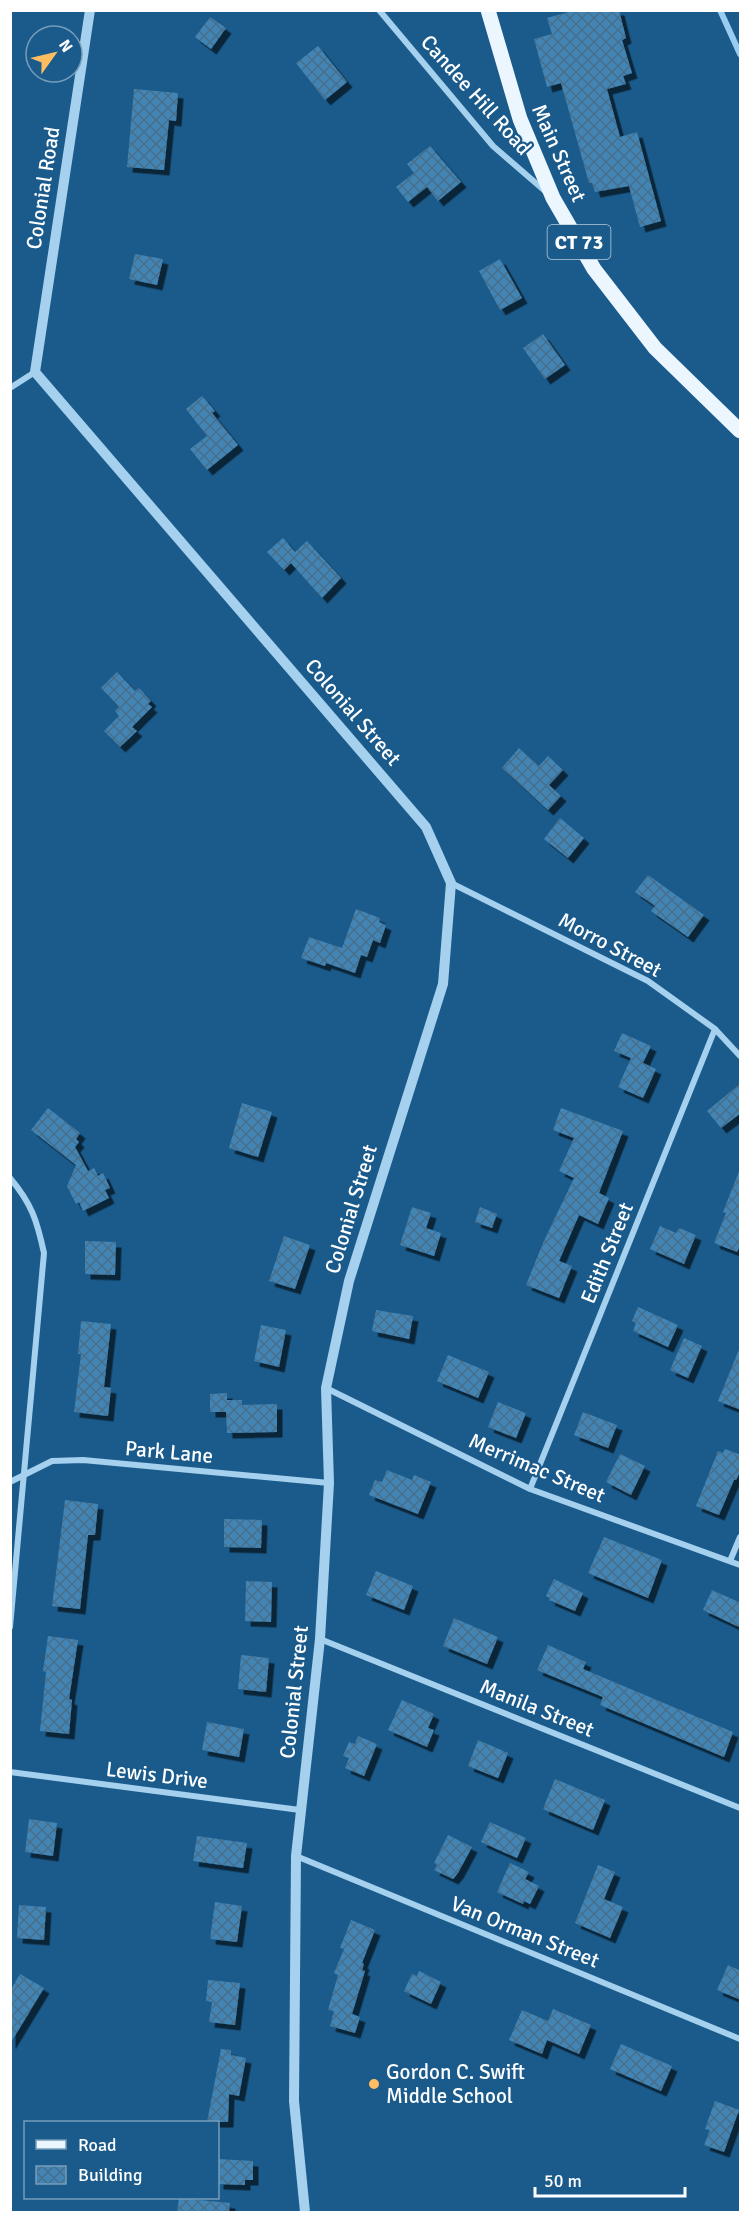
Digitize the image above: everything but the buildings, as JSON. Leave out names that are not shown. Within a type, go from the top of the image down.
[{"type":"main road","name":"Main Street","points":[[489,10],[520,119],[553,198],[594,269],[655,348],[741,431]]},
{"type":"street","name":"Colonial Road","points":[[35,372],[90,10]]},
{"type":"street","name":"Candee Hill Road","points":[[379,10],[493,146],[553,198]]},
{"type":"street","points":[[10,388],[35,372]]},
{"type":"street","name":"Colonial Street","points":[[35,372],[426,827],[451,883],[443,984],[349,1281],[326,1388],[329,1483],[320,1639],[296,1856],[294,2101],[305,2212]]},
{"type":"street","name":"Morro Street","points":[[451,883],[648,981],[715,1029],[741,1056]]},
{"type":"street","name":"Edith Street","points":[[530,1489],[715,1029]]},
{"type":"street","points":[[10,1178],[26,1196],[37,1222],[44,1253],[26,1474],[10,1627]]},
{"type":"street","name":"Merrimac Street","points":[[326,1388],[530,1489],[741,1565]]},
{"type":"street","name":"Park Lane","points":[[10,1482],[52,1461],[83,1460],[329,1483]]},
{"type":"street","points":[[730,1561],[741,1537]]},
{"type":"street","name":"Manila Street","points":[[320,1639],[741,1808]]},
{"type":"street","name":"Lewis Drive","points":[[10,1772],[300,1810]]},
{"type":"street","name":"Van Orman Street","points":[[296,1856],[741,2040]]},
{"type":"waterway","points":[[720,10],[740,54]]},
{"type":"place","name":"Gordon C. Swift Middle School","points":[[374,2084]]}]
